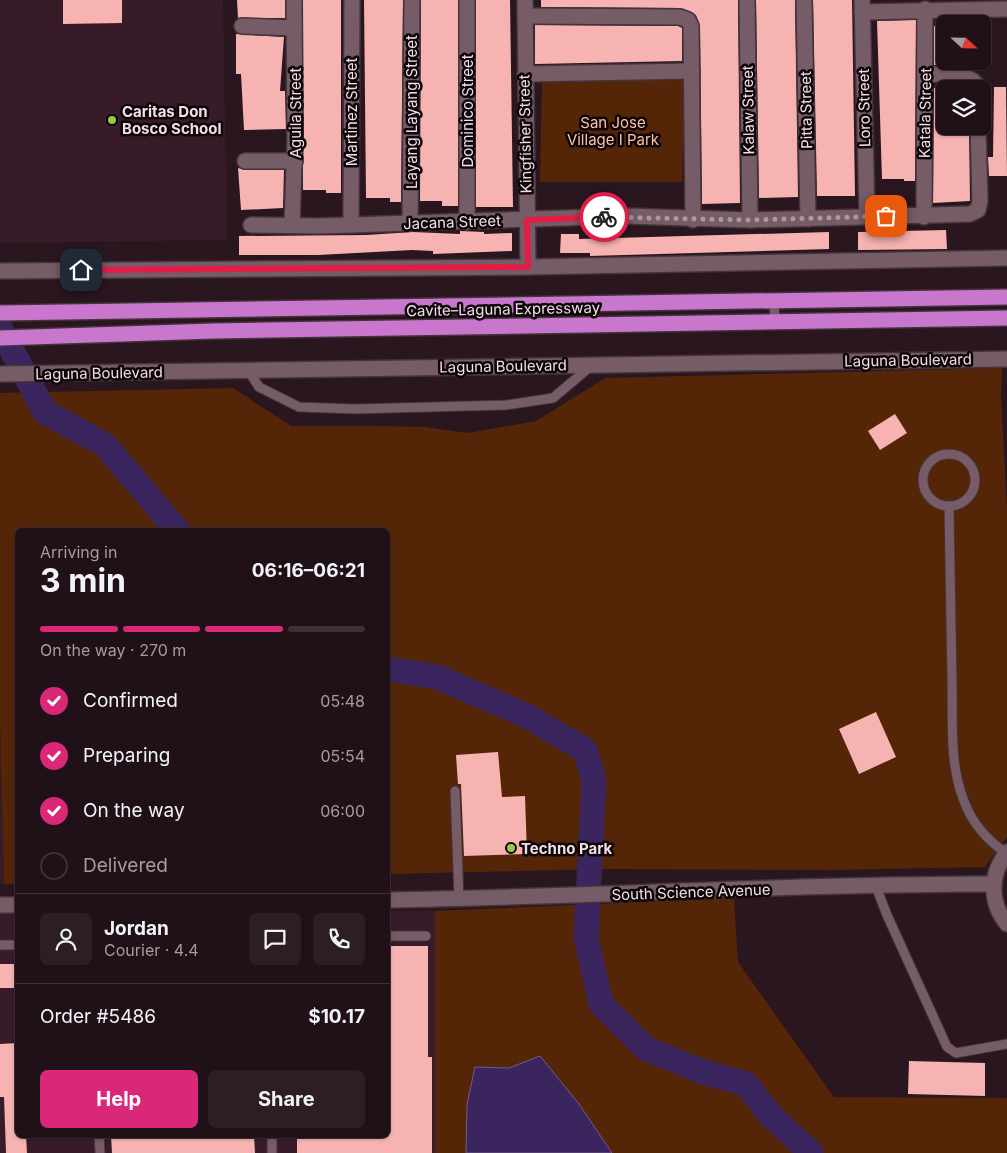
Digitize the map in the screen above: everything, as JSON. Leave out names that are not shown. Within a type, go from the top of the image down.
[{"type":"highway","name":"Cavite–Laguna Expressway","points":[[0,313],[1007,297]]},
{"type":"highway","name":"Cavite–Laguna Expressway","points":[[0,338],[214,331],[1007,318]]},
{"type":"street","name":"Aguila Street","points":[[292,225],[295,161],[294,0]]},
{"type":"street","name":"Martinez Street","points":[[351,225],[352,0]]},
{"type":"street","name":"Layang Layang Street","points":[[410,223],[412,0]]},
{"type":"street","name":"Dominico Street","points":[[467,0],[467,222]]},
{"type":"street","name":"Kingfisher Street","points":[[525,0],[524,74],[528,267]]},
{"type":"street","name":"Kalaw Street","points":[[746,0],[750,220]]},
{"type":"street","name":"Pitta Street","points":[[804,0],[808,219]]},
{"type":"street","points":[[862,6],[925,9],[1007,9]]},
{"type":"street","name":"Loro Street","points":[[862,6],[867,216]]},
{"type":"street","name":"Katala Street","points":[[924,217],[925,9]]},
{"type":"street","points":[[525,16],[680,18],[688,20],[691,26],[693,220]]},
{"type":"street","points":[[242,26],[294,28]]},
{"type":"street","points":[[524,74],[692,71]]},
{"type":"street","points":[[926,74],[968,77],[972,80]]},
{"type":"street","name":"Jacana Street","points":[[251,225],[351,225],[626,216],[693,220],[750,220],[867,216],[924,217],[970,214],[978,210],[980,201],[978,135]]},
{"type":"street","points":[[245,161],[295,161]]},
{"type":"street","points":[[4,270],[528,267],[1007,258]]},
{"type":"street","name":"Laguna Boulevard","points":[[0,374],[1007,359]]},
{"type":"street","points":[[1007,853],[998,868],[994,884],[997,908],[1007,924]]},
{"type":"street","name":"South Science Avenue","points":[[390,900],[532,898],[875,884],[994,884]]},
{"type":"street","points":[[0,905],[15,905]]},
{"type":"lane","points":[[774,302],[775,322]]},
{"type":"lane","points":[[248,369],[259,387],[299,408],[355,409],[506,404],[553,398],[593,365]]},
{"type":"lane","points":[[953,454],[966,459],[971,465],[975,478],[972,492],[968,498],[956,506],[949,506],[934,502],[928,497],[922,482],[926,466],[938,456],[953,454]]},
{"type":"lane","points":[[949,506],[953,729],[956,770],[960,788],[970,814],[987,837],[1007,853]]},
{"type":"lane","points":[[455,791],[459,899]]},
{"type":"lane","points":[[875,884],[887,915],[947,1047],[956,1053],[1007,1044]]},
{"type":"lane","points":[[390,936],[426,936]]},
{"type":"lane","points":[[0,944],[15,945]]},
{"type":"lane","points":[[99,1138],[100,1153]]},
{"type":"lane","points":[[272,1138],[272,1153]]},
{"type":"shaded area","name":"Caritas Don Bosco School","points":[[0,0],[223,0],[227,240],[0,243]]},
{"type":"shaded area","points":[[0,724],[4,884],[0,884]]},
{"type":"shaded area","points":[[390,911],[435,911],[435,1153],[0,1153],[0,912],[15,912],[15,1138],[390,1138]]},
{"type":"shaded area","points":[[540,1056],[579,1104],[612,1153],[466,1153],[467,1104],[475,1067],[509,1068]]},
{"type":"green space","name":"San Jose Village I Park","points":[[685,78],[682,182],[540,182],[542,79]]},
{"type":"green space","points":[[1002,368],[1001,397],[1007,508],[1007,837],[985,867],[832,870],[609,869],[390,874],[390,528],[15,528],[15,884],[4,884],[0,724],[0,393],[233,388],[291,426],[425,427],[468,433],[536,421],[605,378]]},
{"type":"green space","points":[[734,898],[738,962],[834,1097],[1007,1098],[1007,1153],[612,1153],[579,1104],[540,1057],[509,1068],[475,1067],[467,1104],[466,1153],[435,1153],[435,911]]},
{"type":"building","points":[[63,0],[122,0],[122,23],[63,24]]},
{"type":"building","points":[[237,0],[285,0],[285,18],[238,18]]},
{"type":"building","points":[[303,0],[341,0],[341,193],[326,193],[326,190],[303,190]]},
{"type":"building","points":[[364,0],[403,0],[401,202],[390,202],[390,198],[366,198]]},
{"type":"building","points":[[421,0],[458,0],[458,206],[442,206],[442,201],[420,201]]},
{"type":"building","points":[[476,0],[510,0],[513,207],[476,207]]},
{"type":"building","points":[[541,0],[738,0],[740,203],[702,204],[700,26],[696,15],[680,8],[541,7]]},
{"type":"building","points":[[756,0],[795,0],[798,197],[759,198]]},
{"type":"building","points":[[813,0],[852,0],[855,196],[817,196]]},
{"type":"building","points":[[916,20],[915,181],[882,179],[877,21]]},
{"type":"building","points":[[535,25],[678,26],[682,28],[682,61],[535,64]]},
{"type":"building","points":[[934,26],[936,26],[936,65],[934,65]]},
{"type":"building","points":[[236,34],[284,37],[280,91],[285,91],[286,129],[244,130],[241,74],[236,74]]},
{"type":"building","points":[[994,87],[1006,87],[1007,176],[989,176],[988,157],[993,157]]},
{"type":"building","points":[[934,88],[936,88],[936,135],[969,135],[970,201],[933,203]]},
{"type":"building","points":[[238,168],[245,170],[284,170],[283,208],[241,210]]},
{"type":"building","points":[[946,230],[947,249],[858,250],[858,232]]},
{"type":"building","points":[[460,231],[484,232],[484,234],[512,233],[512,251],[433,254],[433,251],[412,250],[318,255],[239,255],[239,236],[366,235],[413,232],[460,234]]},
{"type":"building","points":[[829,232],[829,249],[590,256],[590,253],[560,253],[561,234],[579,234],[579,239]]},
{"type":"building","points":[[895,414],[907,433],[880,450],[868,431]]},
{"type":"building","points":[[876,712],[896,757],[859,774],[839,729]]},
{"type":"building","points":[[498,752],[502,797],[525,796],[527,854],[464,856],[461,784],[458,784],[456,755]]},
{"type":"building","points":[[390,946],[428,946],[428,1057],[432,1057],[432,1153],[297,1153],[297,1138],[390,1138]]},
{"type":"building","points":[[0,964],[15,964],[15,988],[0,988]]},
{"type":"building","points":[[15,1043],[15,1138],[26,1138],[27,1153],[6,1153],[4,1097],[0,1097],[0,1044]]},
{"type":"building","points":[[909,1061],[985,1063],[985,1096],[908,1094]]},
{"type":"building","points":[[111,1138],[254,1138],[255,1153],[112,1153]]},
{"type":"waterway","points":[[0,328],[45,412],[105,445],[175,528]]},
{"type":"waterway","points":[[390,669],[437,677],[527,716],[585,750],[594,780],[586,937],[601,1004],[646,1049],[703,1072],[746,1084],[770,1115],[811,1153]]},
{"type":"way so far","points":[[604,217],[750,220],[886,216]]},
{"type":"place","name":"Caritas Don Bosco School","points":[[112,120]]},
{"type":"place","name":"Techno Park","points":[[511,848]]},
{"type":"route","points":[[81,270],[528,267],[527,220],[604,217]]}]
